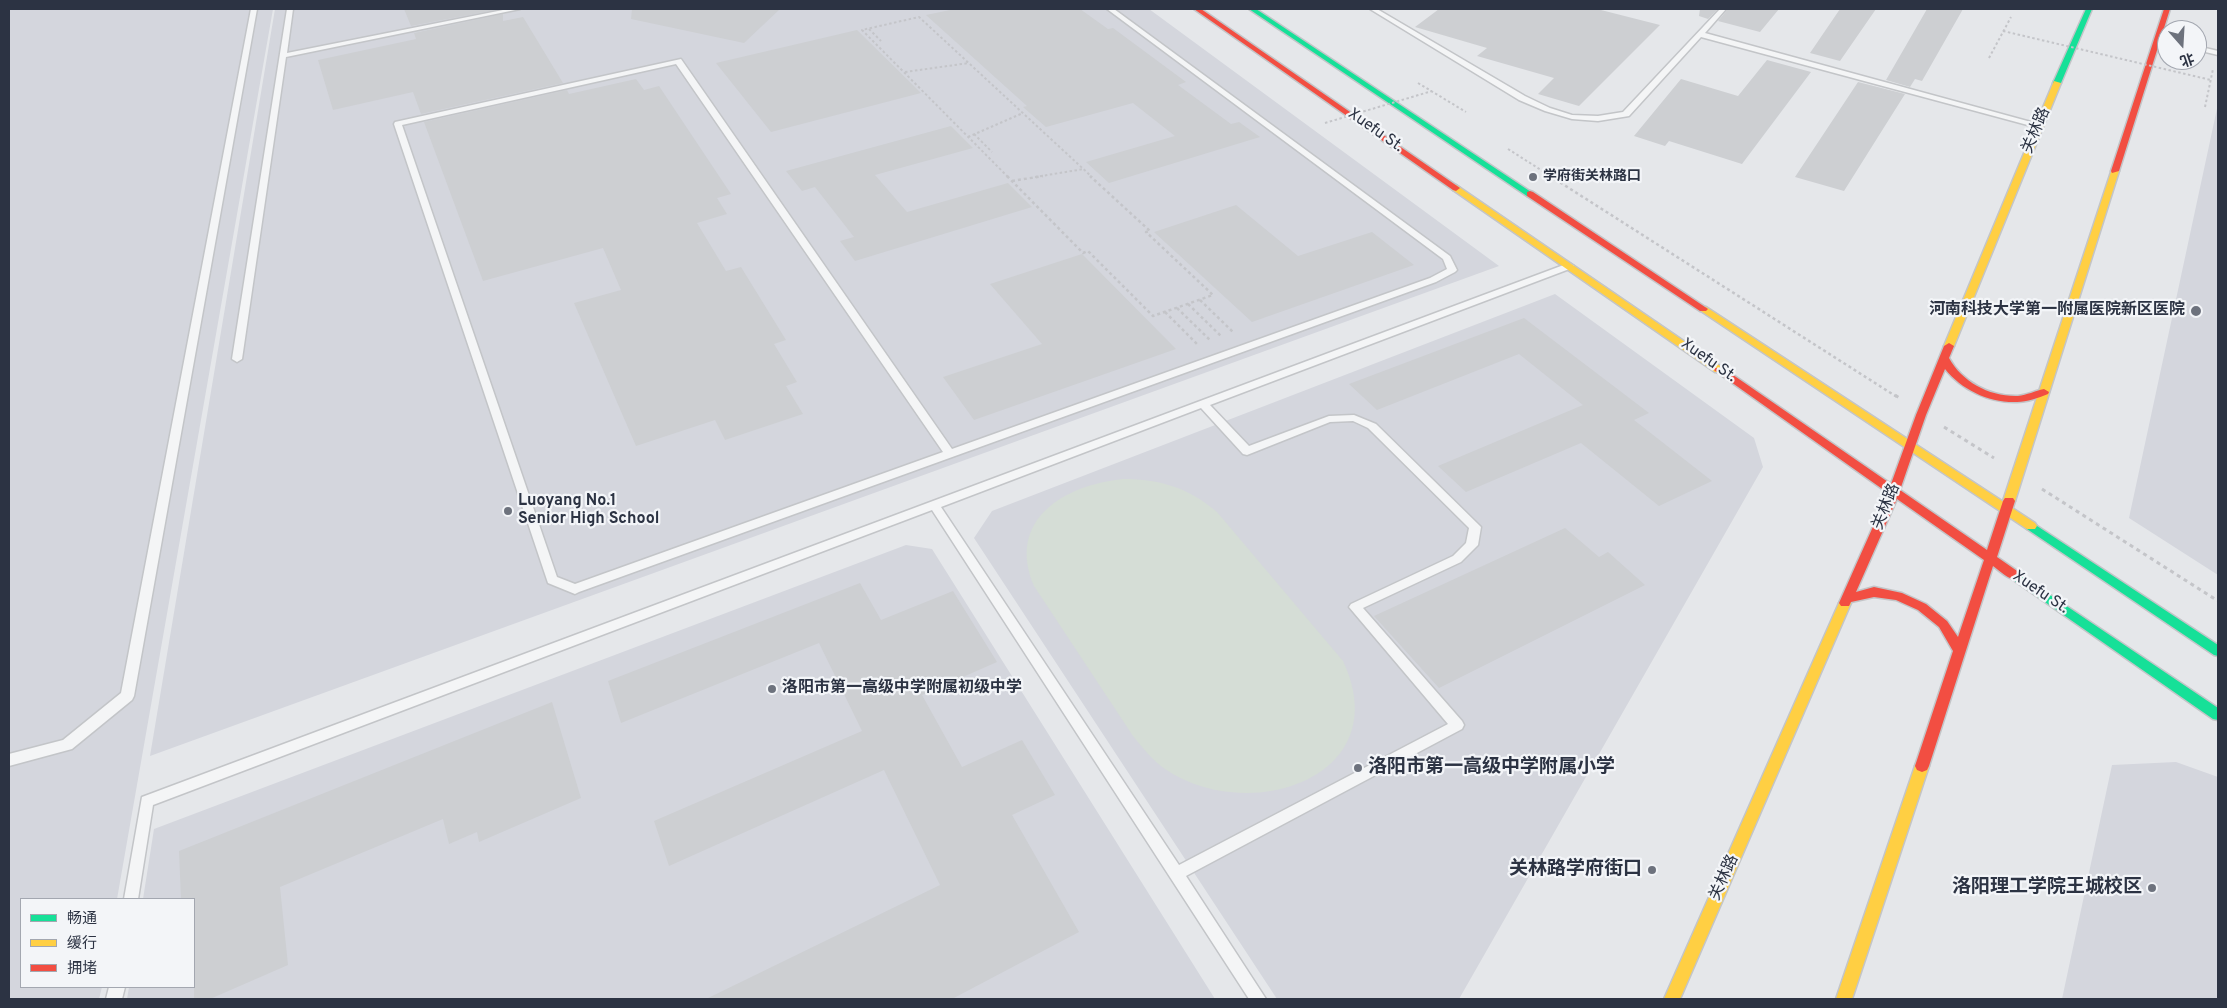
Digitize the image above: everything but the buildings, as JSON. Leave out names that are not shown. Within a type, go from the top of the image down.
[{"type":"main road","name":"Xuefu St.","points":[[1197,9],[2218,715]]},
{"type":"main road","name":"Xuefu St.","points":[[1252,9],[1909,445],[2006,512],[2218,651]]},
{"type":"main road","name":"关林路","points":[[1672,999],[1895,490],[1909,445],[1944,358],[2038,125],[2089,9]]},
{"type":"main road","points":[[1844,999],[2157,55]]},
{"type":"main road","points":[[1944,358],[1952,372],[1967,384],[1989,393],[2008,398],[2024,398],[2044,392]]},
{"type":"main road","points":[[1847,599],[1874,592],[1898,596],[1922,607],[1943,624],[1960,651]]},
{"type":"lane","points":[[9,760],[68,745],[127,696],[254,9]]},
{"type":"lane","points":[[237,359],[290,9]]},
{"type":"lane","points":[[283,56],[517,9]]},
{"type":"lane","points":[[950,454],[678,61],[398,124],[552,580],[575,589],[950,454],[1433,280],[1452,270],[1447,258],[1110,9]]},
{"type":"lane","points":[[1373,9],[1547,111],[1576,118],[1607,120],[1626,114],[1723,9]]},
{"type":"lane","points":[[1700,34],[2038,125]]},
{"type":"lane","points":[[131,898],[147,801],[1569,266]]},
{"type":"lane","points":[[1176,874],[1457,724],[1355,608],[1458,559],[1472,545],[1475,527],[1372,426],[1354,418],[1329,419],[1247,451],[1203,404]]},
{"type":"lane","points":[[934,505],[1258,999]]},
{"type":"path","points":[[919,17],[1150,231],[1146,232],[1213,295],[1152,316],[1088,251],[1083,253],[862,30],[868,29],[919,17]]},
{"type":"path","points":[[1989,58],[2011,17]]},
{"type":"path","points":[[868,29],[881,41]]},
{"type":"path","points":[[2003,31],[2211,80]]},
{"type":"path","points":[[904,72],[969,63]]},
{"type":"path","points":[[2205,107],[2213,69]]},
{"type":"path","points":[[1418,82],[1466,112]]},
{"type":"path","points":[[1412,88],[1428,99]]},
{"type":"path","points":[[1326,123],[1432,91]]},
{"type":"path","points":[[968,136],[1024,114]]},
{"type":"path","points":[[974,134],[992,152]]},
{"type":"path","points":[[1504,147],[2218,601]]},
{"type":"path","points":[[1011,181],[1084,169]]},
{"type":"path","points":[[1200,300],[1234,332]]},
{"type":"path","points":[[1188,304],[1222,337]]},
{"type":"path","points":[[1177,308],[1211,341]]},
{"type":"path","points":[[1165,312],[1198,346]]},
{"type":"shaded area","points":[[9,9],[273,9],[117,898],[20,898],[20,988],[102,988],[99,999],[9,999]]},
{"type":"shaded area","name":"Luoyang No.1 Senior High School","points":[[275,9],[1149,9],[1499,266],[150,756]]},
{"type":"shaded area","name":"河南科技大学第一附属医院新区医院","points":[[2218,104],[2218,575],[2129,518]]},
{"type":"shaded area","name":"洛阳市第一高级中学附属小学","points":[[1555,294],[1754,438],[1763,467],[1459,999],[1277,999],[974,538],[992,511]]},
{"type":"shaded area","points":[[1123,479],[1137,479],[1173,486],[1196,497],[1217,512],[1343,661],[1355,702],[1350,735],[1333,762],[1306,780],[1272,791],[1236,793],[1199,786],[1165,769],[1152,758],[1133,736],[1034,586],[1027,562],[1028,542],[1035,524],[1046,510],[1062,498],[1081,489]]},
{"type":"shaded area","name":"洛阳市第一高级中学附属初级中学","points":[[906,545],[932,549],[1215,999],[127,999],[129,988],[195,988],[195,898],[143,898],[154,829]]},
{"type":"shaded area","name":"洛阳理工学院王城校区","points":[[2176,762],[2218,777],[2218,999],[2062,999],[2112,765]]},
{"type":"traffic: fast","points":[[1252,9],[1530,194]]},
{"type":"traffic: fast","points":[[2057,83],[2089,9]]},
{"type":"traffic: fast","points":[[2031,526],[2218,651]]},
{"type":"traffic: fast","points":[[2016,576],[2218,715]]},
{"type":"traffic: slow","points":[[1949,346],[2057,83]]},
{"type":"traffic: slow","points":[[2009,501],[2115,171]]},
{"type":"traffic: slow","points":[[1456,188],[1719,370]]},
{"type":"traffic: slow","points":[[1703,309],[2031,526]]},
{"type":"traffic: slow","points":[[1672,999],[1845,603]]},
{"type":"traffic: slow","points":[[1844,999],[1922,766]]},
{"type":"traffic: jam","points":[[1197,9],[1456,188]]},
{"type":"traffic: jam","points":[[2115,171],[2167,9]]},
{"type":"traffic: jam","points":[[1530,194],[1703,309]]},
{"type":"traffic: jam","points":[[1845,603],[1895,490],[1921,415],[1949,346]]},
{"type":"traffic: jam","points":[[1944,358],[1956,376],[1985,394],[2007,399],[2018,399],[2044,392]]},
{"type":"traffic: jam","points":[[1719,370],[2016,576]]},
{"type":"traffic: jam","points":[[1922,766],[2009,501]]},
{"type":"traffic: jam","points":[[1847,599],[1874,592],[1898,596],[1922,607],[1943,624],[1960,651]]},
{"type":"place","name":"学府街关林路口","points":[[1533,177]]},
{"type":"place","name":"河南科技大学第一附属医院新区医院","points":[[2196,311]]},
{"type":"place","name":"Luoyang No.1 Senior High School","points":[[508,511]]},
{"type":"place","name":"洛阳市第一高级中学附属初级中学","points":[[772,689]]},
{"type":"place","name":"洛阳市第一高级中学附属小学","points":[[1358,768]]},
{"type":"place","name":"关林路学府街口","points":[[1652,870]]},
{"type":"place","name":"洛阳理工学院王城校区","points":[[2152,888]]}]
